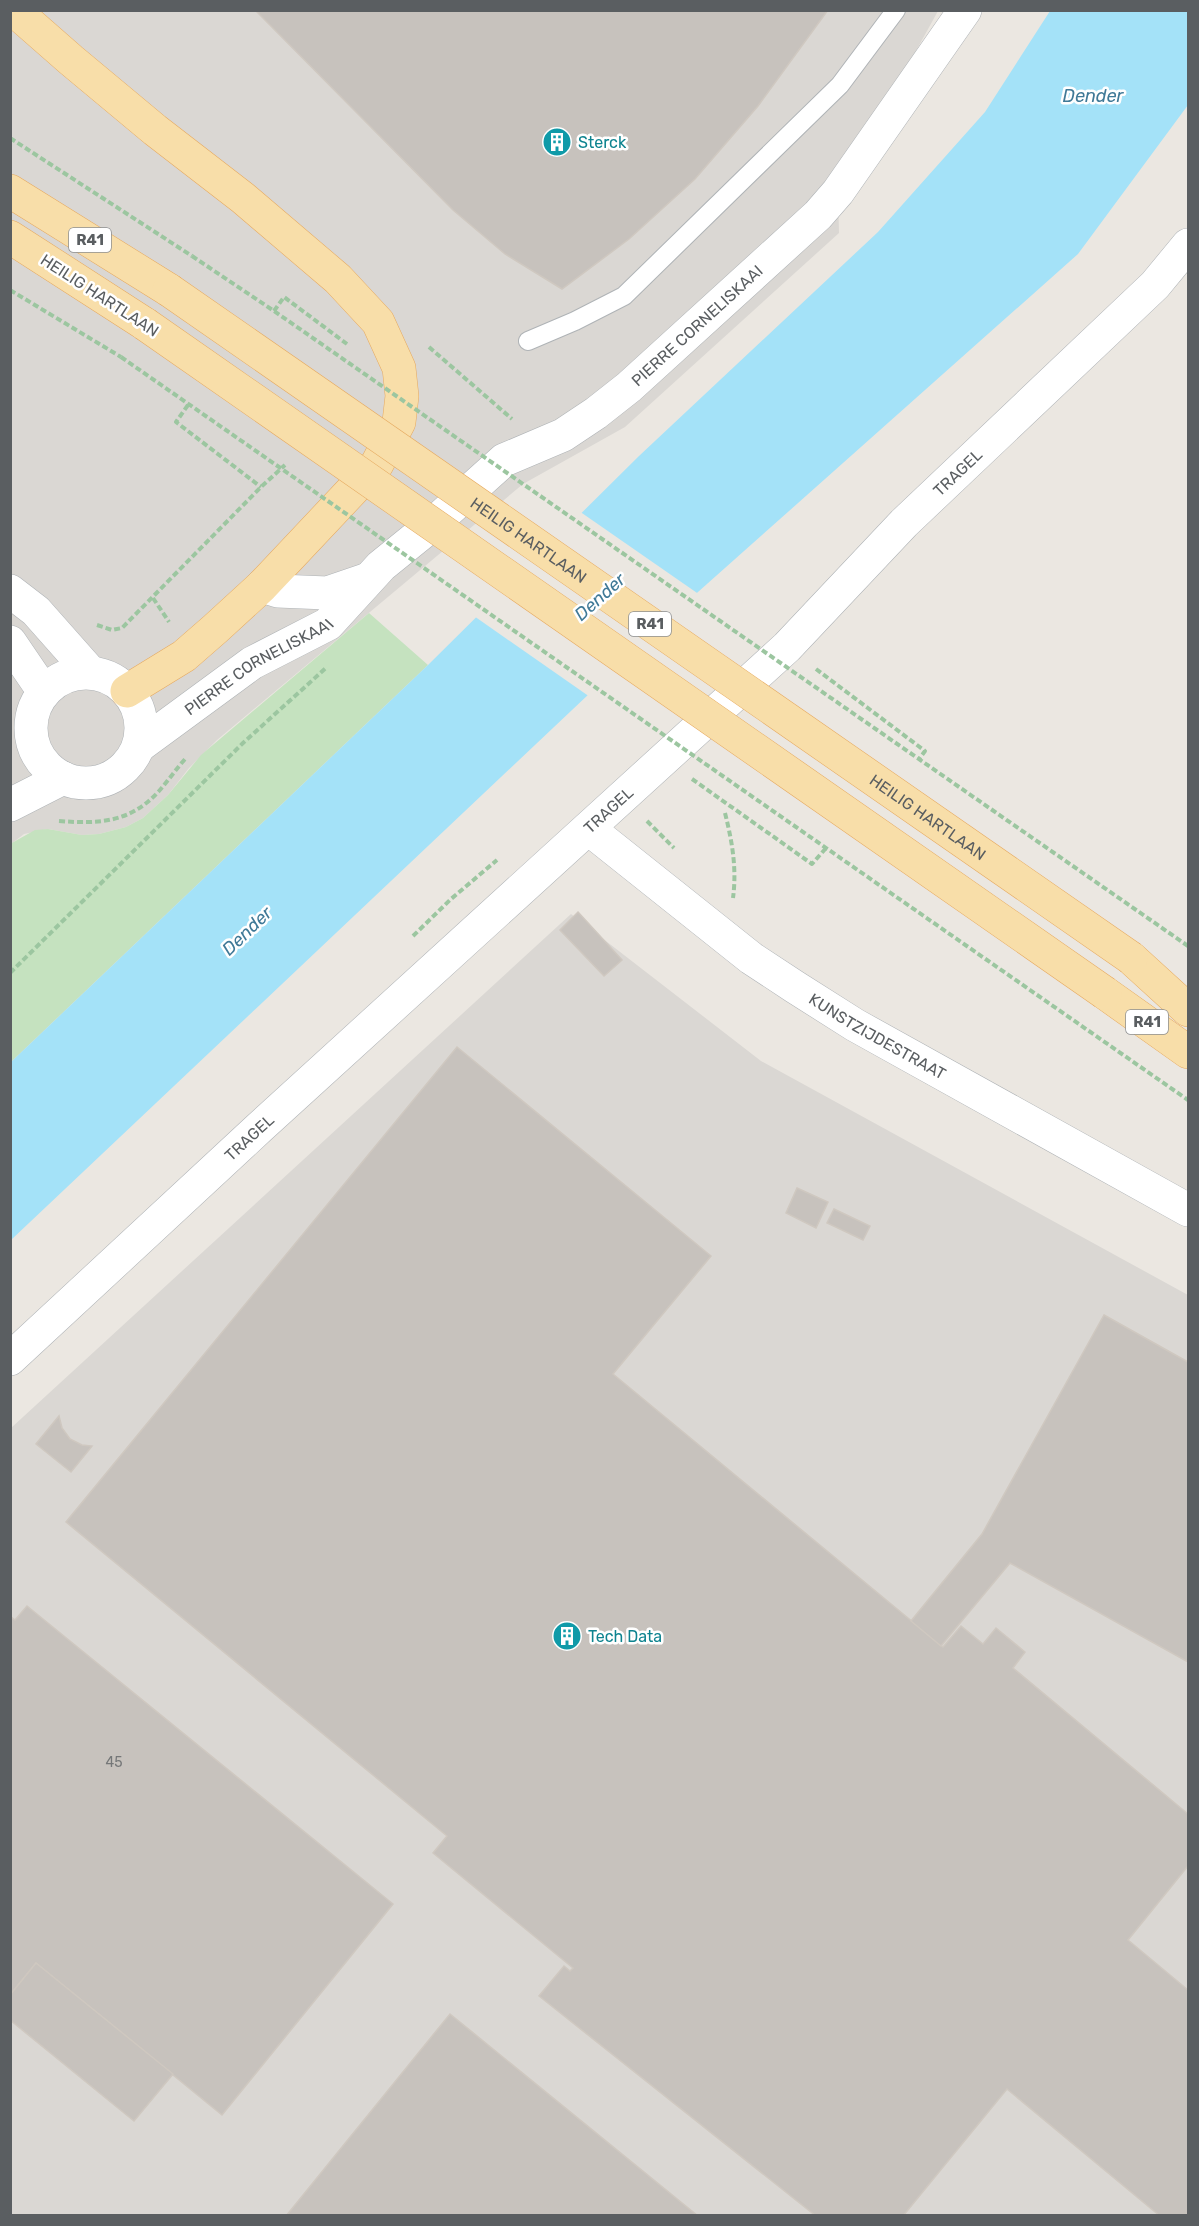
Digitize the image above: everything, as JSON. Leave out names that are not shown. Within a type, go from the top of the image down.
[{"type":"main road","points":[[14,10],[155,130],[243,198],[338,279],[378,322],[397,361],[402,396],[399,422],[377,464],[262,586],[184,656],[127,691]]},
{"type":"main road","name":"HEILIG HARTLAAN","points":[[10,191],[169,290],[1131,958],[1188,1010]]},
{"type":"main road","name":"HEILIG HARTLAAN","points":[[10,237],[145,324],[1188,1052]]},
{"type":"street","name":"PIERRE CORNELISKAAI","points":[[139,746],[252,663],[327,624],[381,566],[434,524],[504,460],[563,435],[629,387],[818,215],[838,192],[965,10]]},
{"type":"street","name":"TRAGEL","points":[[10,1359],[259,1128],[787,647],[904,523],[1155,285],[1188,245]]},
{"type":"street","name":"PIERRE CORNELISKAAI","points":[[262,586],[278,591],[327,593],[369,579]]},
{"type":"street","points":[[10,591],[36,611],[90,672]]},
{"type":"street","points":[[10,642],[36,751],[47,767],[63,778],[93,783],[121,771],[132,759],[139,746],[142,730],[138,709],[127,691],[111,678],[90,672],[73,674],[57,680],[29,716]]},
{"type":"street","points":[[10,805],[63,778]]},
{"type":"street","name":"KUNSTZIJDESTRAAT","points":[[589,829],[751,958],[795,987],[855,1025],[1188,1210]]},
{"type":"lane","points":[[528,341],[575,321],[624,296],[840,85],[896,10]]},
{"type":"path","points":[[10,138],[274,312],[1188,946]]},
{"type":"path","points":[[10,290],[121,357],[1188,1100]]},
{"type":"path","points":[[274,312],[284,297],[349,345]]},
{"type":"path","points":[[91,622],[112,630],[122,628],[261,487],[176,422],[188,405]]},
{"type":"path","points":[[787,647],[925,751],[919,759]]},
{"type":"path","points":[[10,973],[243,743],[331,663]]},
{"type":"path","points":[[53,820],[93,823],[111,821],[126,815],[143,806],[158,792],[192,752]]},
{"type":"path","points":[[664,760],[812,864],[827,847]]},
{"type":"path","points":[[725,813],[733,848],[736,881],[732,905]]},
{"type":"shaded area","points":[[11,11],[938,11],[838,192],[839,233],[625,427],[523,484],[217,740],[189,768],[168,795],[143,818],[126,827],[99,834],[82,835],[48,829],[24,834],[11,844]]},
{"type":"shaded area","points":[[571,914],[761,1061],[1188,1295],[1188,2215],[11,2216],[11,1428]]},
{"type":"green space","points":[[369,613],[428,665],[11,1062],[10,844],[35,830],[48,829],[82,835],[99,834],[126,827],[143,818],[168,795],[201,755]]},
{"type":"water","name":"Dender","points":[[1050,11],[1188,11],[1188,105],[1078,254],[680,608],[11,1240],[11,1062],[428,665],[639,456],[878,232],[985,112]]},
{"type":"pier","points":[[579,511],[700,595],[590,697],[474,616]]},
{"type":"building","name":"Sterck","points":[[255,10],[828,10],[758,106],[695,179],[629,239],[562,289],[505,254],[453,210]]},
{"type":"building","points":[[578,912],[622,960],[604,976],[560,930]]},
{"type":"building","name":"Tech Data","points":[[457,1047],[711,1256],[613,1374],[943,1647],[961,1626],[983,1644],[996,1628],[1025,1652],[1013,1668],[1188,1814],[1188,1866],[1128,1940],[1188,1990],[1188,2216],[1160,2216],[1007,2089],[903,2216],[816,2216],[539,1996],[564,1966],[570,1971],[573,1968],[433,1853],[447,1836],[66,1522]]},
{"type":"building","points":[[797,1188],[828,1202],[816,1228],[786,1213]]},
{"type":"building","points":[[834,1209],[870,1226],[863,1240],[827,1223]]},
{"type":"building","points":[[1104,1315],[1188,1362],[1188,1662],[1010,1563],[941,1646],[911,1621],[982,1534]]},
{"type":"building","points":[[59,1416],[62,1428],[70,1439],[82,1445],[92,1446],[71,1472],[36,1444]]},
{"type":"building","points":[[27,1606],[393,1904],[222,2115],[36,1963],[10,1995],[10,1616],[15,1620]]},
{"type":"building","points":[[36,1963],[173,2074],[134,2121],[10,2020],[10,1995]]},
{"type":"building","points":[[450,2014],[698,2216],[286,2216]]},
{"type":"place","name":"Sterck","points":[[557,142]]},
{"type":"place","name":"Tech Data","points":[[567,1636]]}]
